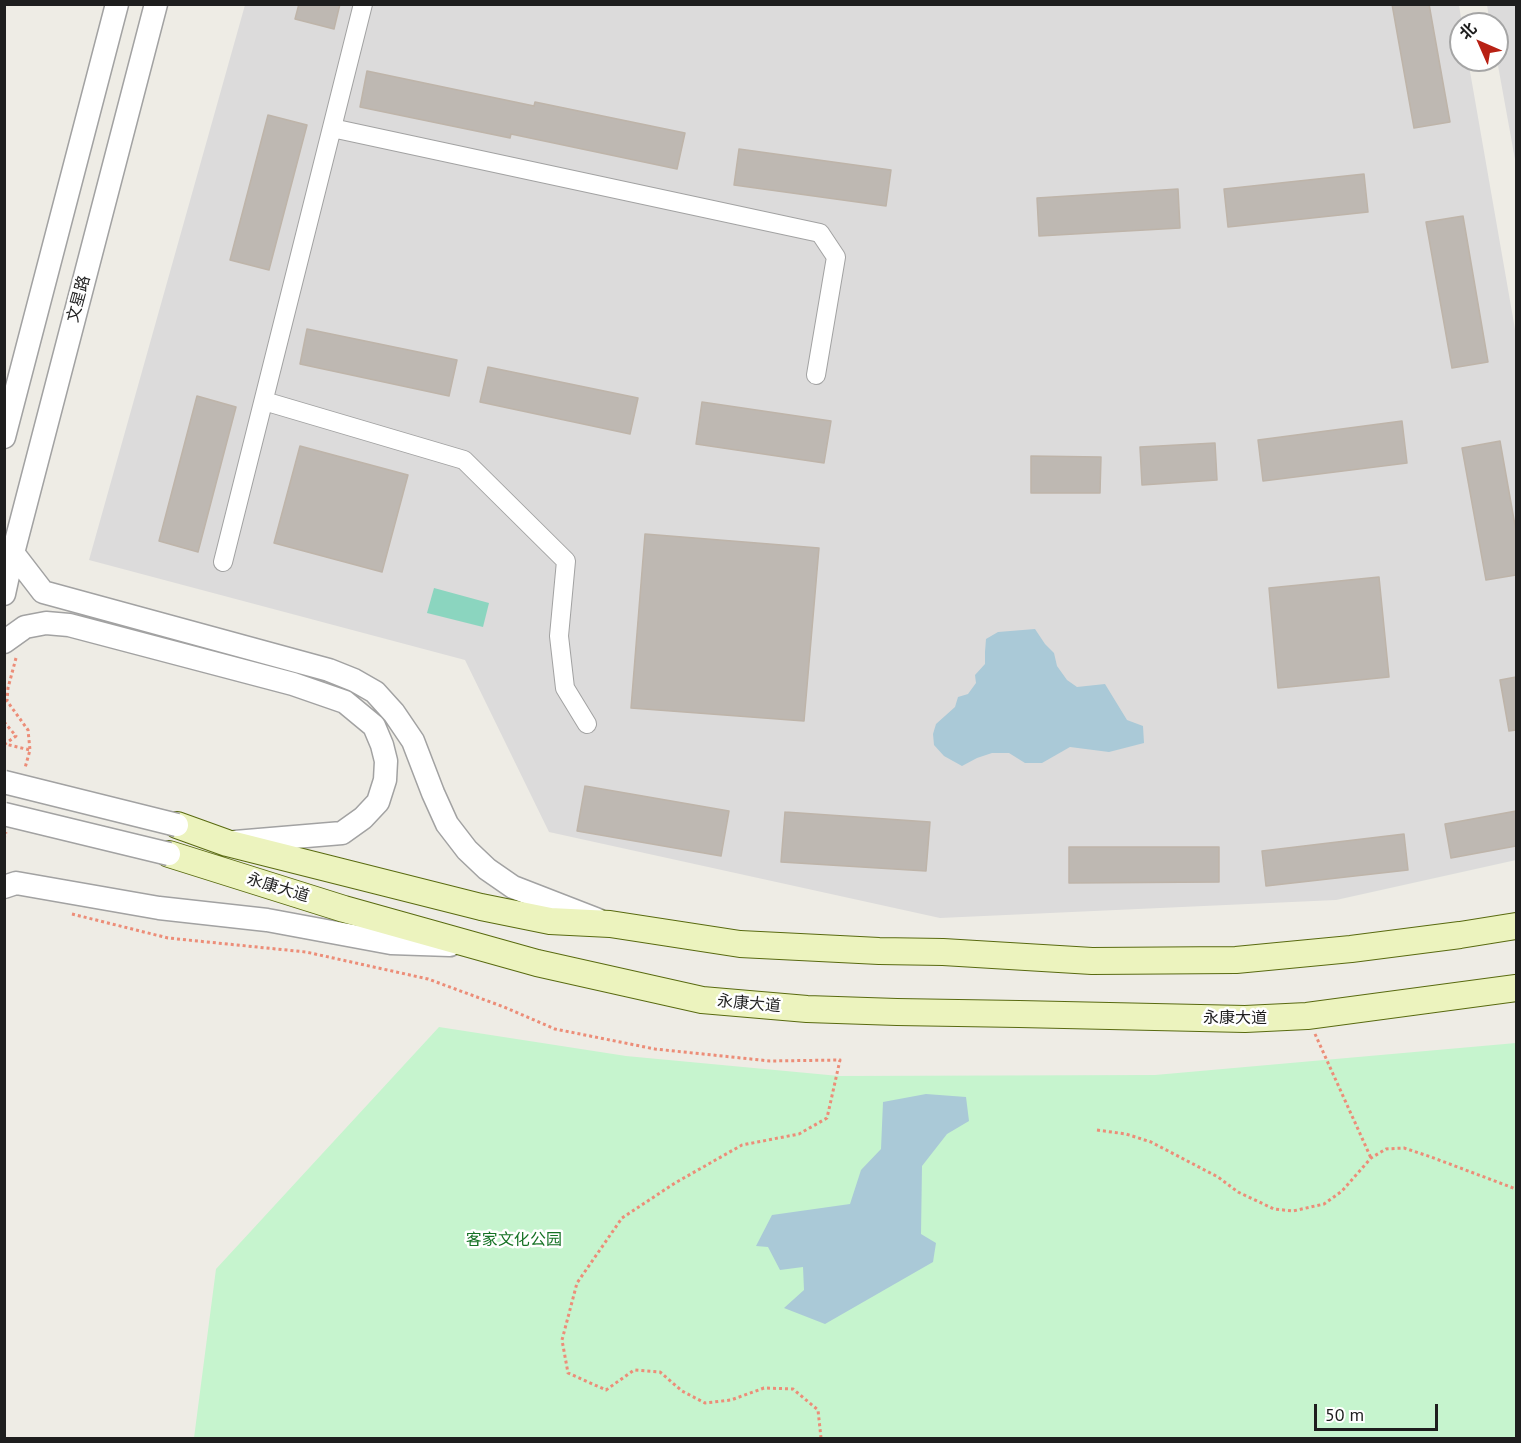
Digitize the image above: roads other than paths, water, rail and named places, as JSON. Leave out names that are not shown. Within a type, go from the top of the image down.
[{"type":"main road","name":"永康大道","points":[[177,825],[227,843],[492,909],[550,921],[610,924],[740,944],[943,952],[1092,961],[1236,960],[1351,949],[1516,926]]},
{"type":"main road","name":"永康大道","points":[[169,854],[344,909],[537,963],[702,1000],[807,1009],[1245,1019],[1307,1016],[1516,988]]},
{"type":"street","points":[[4,437],[117,4]]},
{"type":"street","name":"文星路","points":[[4,594],[156,4]]},
{"type":"street","points":[[223,562],[363,4]]},
{"type":"street","points":[[332,128],[820,233],[836,257],[816,375]]},
{"type":"street","points":[[264,400],[464,460],[566,561],[559,636],[565,688],[587,724]]},
{"type":"street","points":[[13,554],[43,592],[329,670],[375,692],[394,713],[413,741],[432,793],[447,824],[473,856],[513,887],[610,924]]},
{"type":"street","points":[[10,650],[25,627],[45,623],[69,625],[293,684],[345,702],[374,726],[386,761],[385,780],[378,802],[363,818],[342,834],[227,843]]},
{"type":"street","name":"永康大道","points":[[14,777],[177,825]]},
{"type":"street","name":"永康大道","points":[[6,819],[169,854]]},
{"type":"street","points":[[8,883],[159,908],[267,920],[391,943],[479,946]]},
{"type":"water","points":[[1035,629],[1054,653],[1057,666],[1067,680],[1077,687],[1105,684],[1127,720],[1143,726],[1144,743],[1109,752],[1070,747],[1042,763],[1025,763],[1009,753],[992,753],[962,766],[944,756],[934,745],[933,734],[936,724],[955,707],[958,697],[968,694],[976,683],[975,675],[985,664],[986,639],[998,632]]},
{"type":"water","points":[[926,1094],[966,1097],[969,1121],[947,1134],[922,1166],[921,1234],[936,1243],[933,1262],[825,1324],[784,1308],[804,1290],[803,1267],[780,1270],[768,1247],[756,1246],[772,1215],[850,1204],[861,1170],[881,1149],[883,1102]]},
{"type":"park label","name":"客家文化公园","points":[[514,1240]]}]
